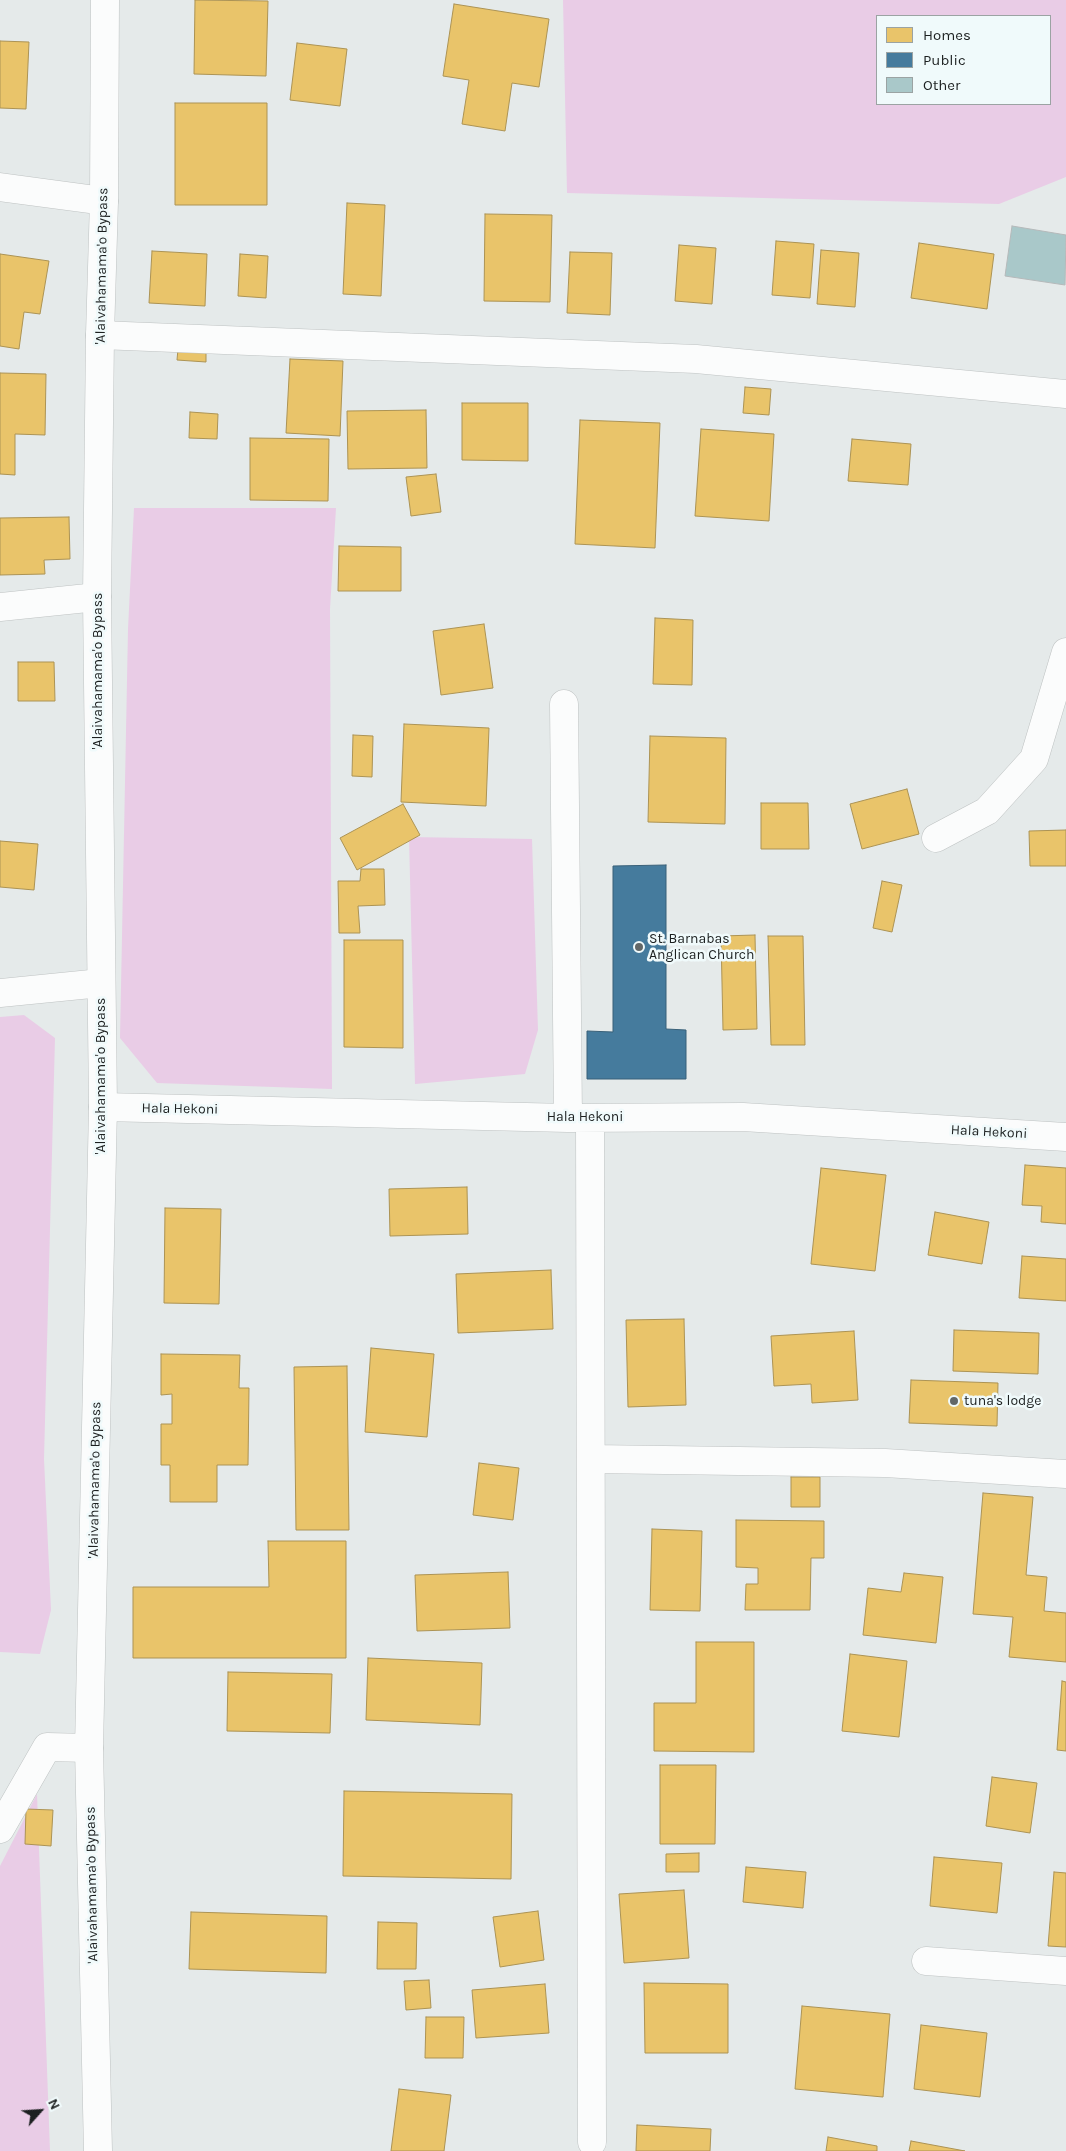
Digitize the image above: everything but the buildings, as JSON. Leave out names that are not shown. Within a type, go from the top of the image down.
[{"type":"street","name":"'Alaivahamama'o Bypass","points":[[98,2151],[89,1748],[103,1107],[97,597],[100,335],[104,201],[104,0]]},
{"type":"street","points":[[0,187],[104,201]]},
{"type":"street","points":[[100,335],[696,358],[1066,394]]},
{"type":"street","points":[[0,607],[97,597]]},
{"type":"street","points":[[936,838],[987,811],[1034,759],[1066,652]]},
{"type":"street","points":[[564,704],[591,1458],[592,2142]]},
{"type":"street","points":[[0,993],[101,983]]},
{"type":"street","name":"Hala Hekoni","points":[[103,1107],[579,1118],[742,1118],[1066,1136]]},
{"type":"street","points":[[591,1458],[885,1463],[1066,1474]]},
{"type":"street","points":[[0,1829],[47,1747],[89,1748]]},
{"type":"street","points":[[926,1961],[1066,1971]]},
{"type":"shaded area","points":[[563,0],[1066,0],[1066,177],[999,204],[567,193]]},
{"type":"shaded area","points":[[134,508],[336,508],[330,609],[332,1089],[157,1083],[120,1038],[128,629]]},
{"type":"shaded area","points":[[409,837],[532,839],[538,1030],[525,1074],[415,1084]]},
{"type":"shaded area","points":[[24,1015],[55,1038],[44,1459],[51,1610],[40,1654],[0,1652],[0,1017]]},
{"type":"shaded area","points":[[37,1794],[50,2151],[0,2151],[0,1866]]},
{"type":"place","name":"St. Barnabas Anglican Church","points":[[639,947]]},
{"type":"place","name":"tuna's lodge","points":[[954,1401]]}]
